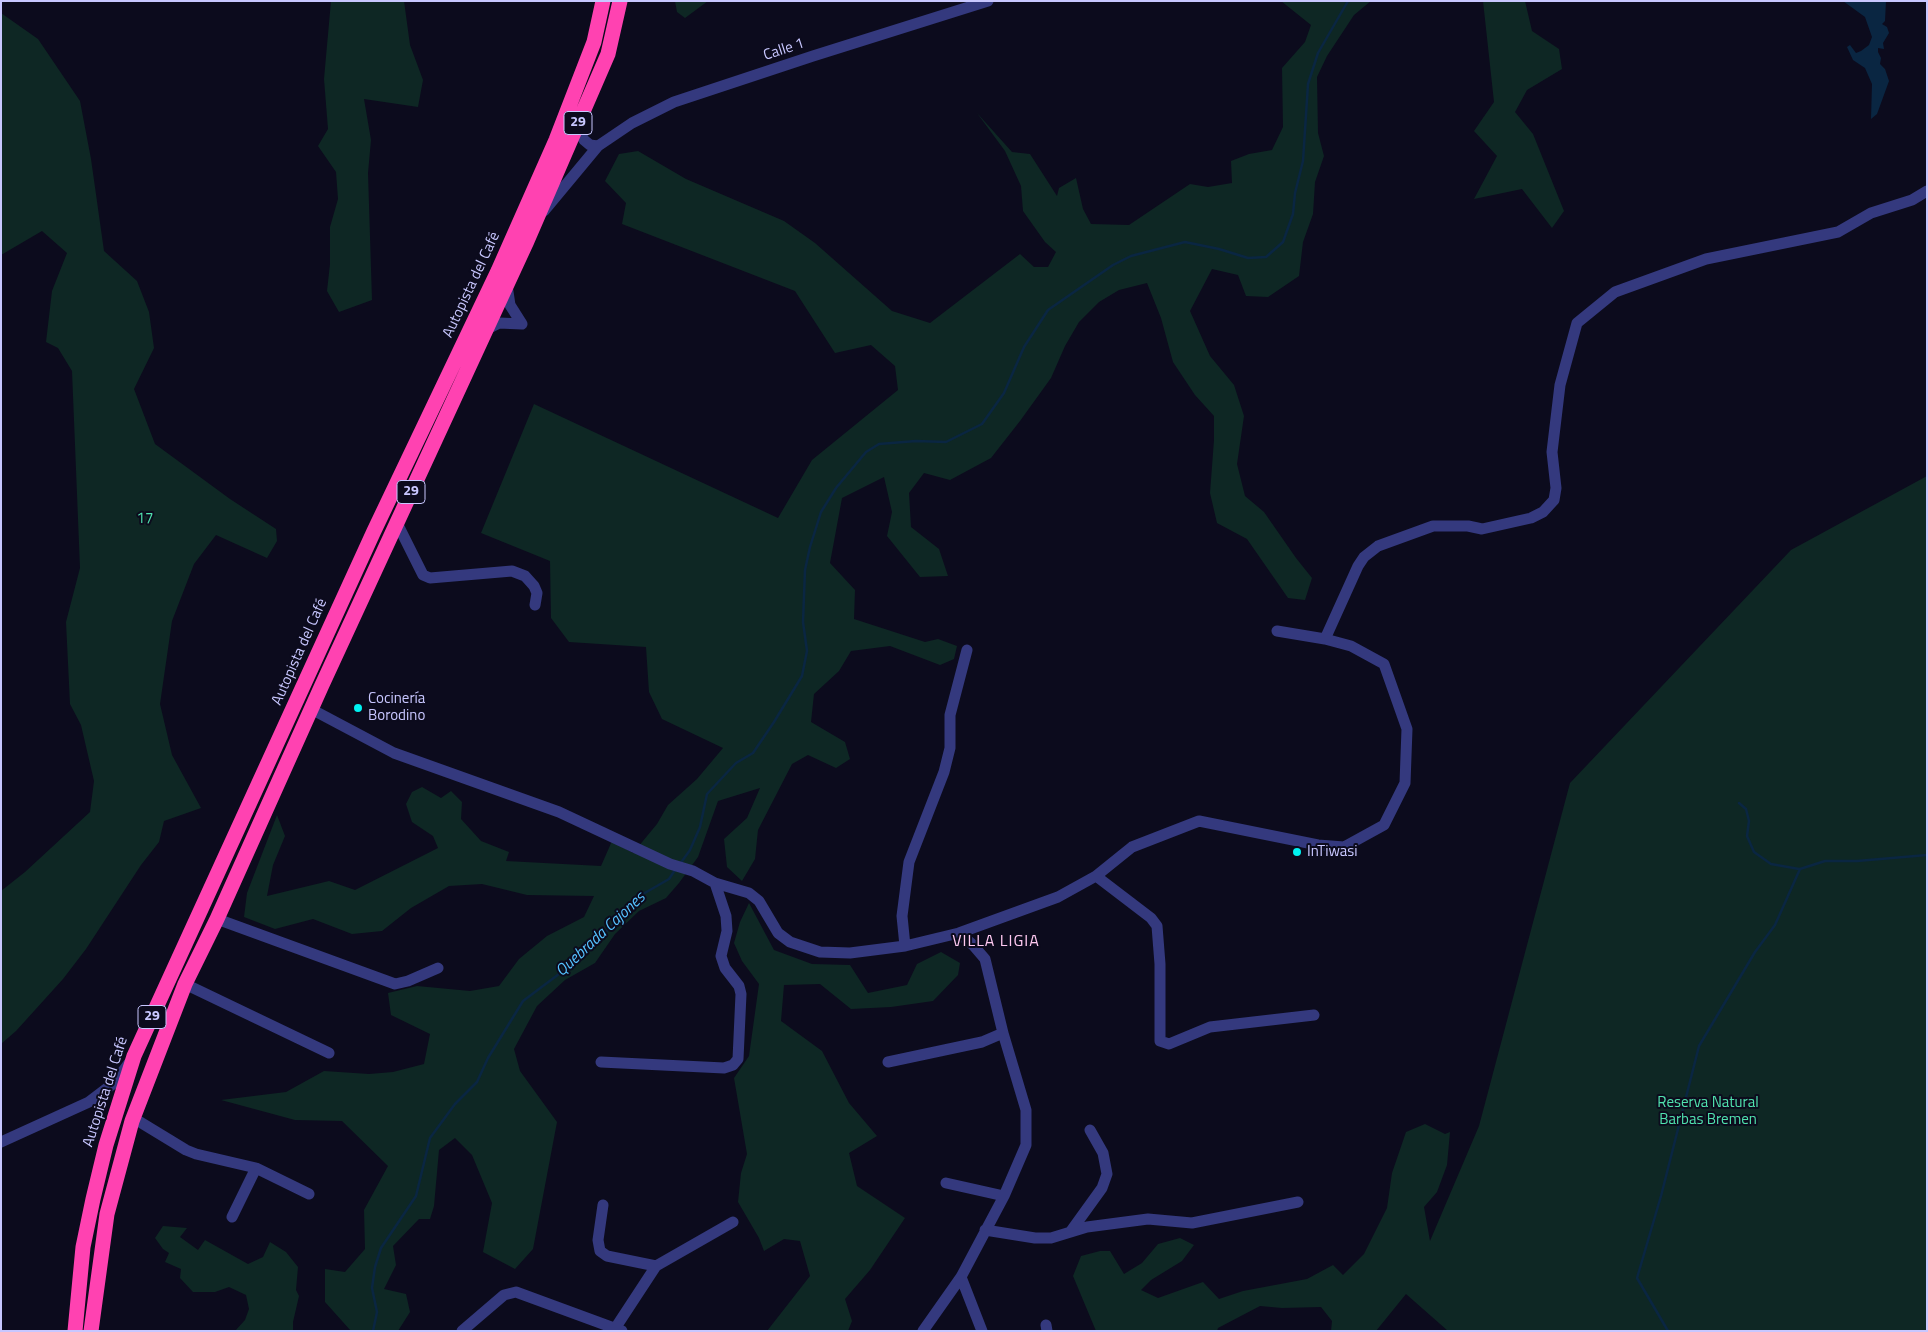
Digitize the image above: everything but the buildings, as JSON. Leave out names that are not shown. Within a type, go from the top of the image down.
[{"type":"highway","name":"Autopista del Café","points":[[75,1331],[83,1247],[93,1199],[106,1145],[134,1056],[370,540],[498,272],[556,140],[594,42],[603,1]]},
{"type":"highway","name":"Autopista del Café","points":[[91,1331],[107,1214],[132,1121],[185,984],[217,919],[311,709],[535,222],[608,54],[620,1]]},
{"type":"street","name":"Calle 1","points":[[535,222],[598,146],[632,123],[674,102],[988,1]]},
{"type":"street","points":[[580,118],[580,134],[590,146],[598,146]]},
{"type":"street","points":[[1325,638],[1358,566],[1364,557],[1378,546],[1433,526],[1468,526],[1482,529],[1531,518],[1543,512],[1554,500],[1556,488],[1552,452],[1559,394],[1577,323],[1614,292],[1706,259],[1838,232],[1871,213],[1912,200],[1927,191]]},
{"type":"street","points":[[486,329],[499,322],[522,324],[510,305],[507,285]]},
{"type":"street","points":[[397,523],[422,575],[430,578],[512,571],[525,576],[534,586],[537,594],[535,605]]},
{"type":"street","points":[[311,709],[394,753],[559,812],[670,864],[693,872],[715,883],[749,894],[759,901],[778,933],[790,942],[820,952],[850,953],[905,946],[959,933],[1058,897],[1096,876],[1132,847],[1199,821],[1318,845],[1344,847],[1384,825],[1405,783],[1407,728],[1384,664],[1351,646],[1325,638],[1277,631]]},
{"type":"street","points":[[905,946],[902,916],[909,862],[944,772],[950,748],[950,715],[967,650]]},
{"type":"street","points":[[1096,876],[1151,918],[1157,926],[1160,964],[1160,1041],[1170,1044],[1210,1027],[1314,1015]]},
{"type":"street","points":[[601,1062],[724,1068],[733,1065],[738,1059],[741,994],[739,986],[725,968],[721,956],[727,931],[726,916],[715,883]]},
{"type":"street","points":[[217,919],[395,984],[408,981],[438,968]]},
{"type":"street","points":[[923,1331],[961,1276],[1004,1196],[1026,1144],[1026,1110],[1003,1033],[985,959],[974,945],[959,933]]},
{"type":"street","points":[[185,984],[329,1053]]},
{"type":"street","points":[[888,1062],[982,1042],[1003,1033]]},
{"type":"street","points":[[1,1142],[89,1102],[114,1082],[134,1056]]},
{"type":"street","points":[[132,1121],[140,1122],[186,1150],[256,1168],[309,1194]]},
{"type":"street","points":[[1071,1231],[1102,1188],[1107,1174],[1103,1153],[1090,1130]]},
{"type":"street","points":[[232,1217],[256,1168]]},
{"type":"street","points":[[946,1183],[1004,1196]]},
{"type":"street","points":[[985,1230],[1036,1238],[1051,1238],[1087,1227],[1148,1219],[1192,1223],[1298,1202]]},
{"type":"street","points":[[603,1205],[598,1240],[600,1251],[607,1256],[656,1266]]},
{"type":"street","points":[[462,1331],[504,1295],[516,1292],[619,1329],[656,1266],[733,1222]]},
{"type":"street","points":[[961,1276],[982,1331]]},
{"type":"green space","points":[[331,1],[404,1],[410,45],[423,80],[418,107],[364,99],[371,140],[368,173],[372,300],[339,312],[327,291],[330,264],[330,227],[338,199],[336,172],[318,146],[328,129],[324,79]]},
{"type":"green space","points":[[675,1],[708,1],[685,18],[677,12]]},
{"type":"green space","points":[[1281,1],[1371,1],[1354,15],[1327,56],[1317,77],[1318,133],[1324,156],[1315,182],[1313,214],[1303,242],[1299,276],[1268,297],[1246,296],[1238,275],[1212,269],[1190,311],[1210,356],[1234,385],[1244,416],[1237,464],[1245,496],[1264,512],[1312,578],[1305,600],[1288,598],[1247,539],[1217,523],[1210,493],[1214,416],[1195,395],[1173,362],[1161,318],[1147,283],[1119,290],[1099,302],[1079,322],[1065,346],[1051,378],[991,458],[950,480],[924,473],[909,493],[911,527],[939,549],[948,576],[920,577],[887,536],[892,512],[884,477],[842,498],[830,563],[855,590],[854,619],[925,642],[938,639],[957,646],[954,659],[940,665],[890,646],[851,651],[839,671],[814,694],[811,722],[845,742],[850,759],[836,768],[808,755],[792,764],[758,830],[755,859],[742,881],[727,867],[724,839],[747,818],[760,788],[718,801],[698,857],[679,883],[666,898],[639,911],[615,934],[595,963],[565,980],[537,1006],[514,1049],[520,1071],[557,1122],[533,1249],[515,1269],[483,1252],[492,1203],[472,1155],[455,1138],[439,1150],[434,1206],[430,1219],[419,1219],[393,1246],[396,1265],[384,1289],[406,1294],[410,1312],[398,1331],[351,1331],[325,1302],[325,1269],[345,1272],[365,1249],[364,1210],[388,1166],[342,1121],[295,1120],[221,1100],[286,1092],[324,1071],[369,1074],[393,1072],[424,1064],[430,1034],[391,1015],[388,993],[417,986],[470,991],[499,986],[519,959],[547,936],[584,917],[594,896],[527,895],[482,884],[449,886],[411,908],[382,931],[352,934],[313,919],[275,929],[244,917],[247,893],[277,815],[285,836],[273,865],[267,896],[329,881],[355,890],[438,848],[433,836],[412,822],[406,804],[412,792],[422,787],[441,798],[451,791],[462,802],[461,819],[481,841],[509,852],[506,861],[601,866],[612,841],[633,853],[657,824],[668,805],[697,779],[723,748],[662,719],[649,692],[646,647],[569,642],[551,618],[550,561],[481,533],[534,404],[778,518],[812,460],[898,390],[895,366],[871,345],[835,353],[795,291],[622,224],[626,203],[605,181],[619,154],[638,151],[686,179],[784,221],[815,243],[892,311],[930,323],[1020,254],[1034,267],[1048,267],[1056,252],[1045,242],[1023,211],[1021,186],[1005,151],[977,113],[1012,152],[1030,154],[1057,196],[1059,188],[1076,178],[1083,209],[1091,224],[1129,225],[1190,184],[1208,187],[1232,183],[1231,161],[1249,154],[1272,150],[1283,127],[1282,68],[1305,42],[1311,25]]},
{"type":"green space","points":[[1483,1],[1525,1],[1532,31],[1559,49],[1562,69],[1527,90],[1515,112],[1533,134],[1564,211],[1552,228],[1522,189],[1474,199],[1497,156],[1474,131],[1494,102]]},
{"type":"green space","name":"17","points":[[1,13],[38,39],[80,101],[91,159],[104,251],[137,281],[149,312],[154,348],[134,389],[155,444],[230,499],[276,529],[277,541],[267,558],[216,535],[194,564],[172,621],[160,704],[172,755],[201,808],[164,821],[159,842],[141,865],[86,949],[63,979],[16,1031],[1,1044],[1,891],[25,872],[90,812],[94,781],[81,725],[70,704],[66,622],[80,568],[72,371],[58,348],[46,342],[52,291],[67,253],[42,231],[1,255]]},
{"type":"green space","name":"Reserva Natural Barbas Bremen","points":[[1927,476],[1927,1331],[1448,1331],[1406,1294],[1376,1331],[1331,1331],[1332,1321],[1321,1307],[1282,1308],[1260,1306],[1218,1328],[1217,1331],[1096,1331],[1073,1276],[1081,1256],[1100,1251],[1110,1251],[1124,1274],[1142,1263],[1158,1244],[1180,1238],[1194,1245],[1182,1261],[1151,1280],[1141,1290],[1158,1298],[1203,1282],[1219,1299],[1243,1291],[1307,1279],[1333,1265],[1343,1275],[1364,1254],[1387,1208],[1392,1173],[1406,1132],[1425,1124],[1445,1134],[1450,1132],[1447,1165],[1437,1192],[1424,1207],[1430,1241],[1479,1126],[1570,783],[1791,550]]},
{"type":"green space","points":[[749,903],[774,950],[812,964],[850,965],[868,993],[907,985],[917,964],[941,952],[960,963],[958,975],[933,1001],[891,1007],[851,1009],[820,984],[784,985],[781,1021],[822,1051],[849,1103],[877,1136],[849,1153],[857,1186],[905,1218],[870,1270],[845,1299],[852,1321],[848,1331],[767,1331],[810,1276],[800,1241],[784,1239],[764,1251],[759,1238],[738,1202],[741,1173],[747,1154],[734,1078],[749,1056],[759,984],[742,961],[734,943],[740,922]]},
{"type":"green space","points":[[163,1226],[187,1228],[180,1237],[198,1250],[205,1240],[248,1264],[263,1257],[270,1242],[286,1252],[298,1267],[296,1290],[299,1296],[293,1322],[293,1331],[235,1331],[245,1320],[249,1309],[246,1295],[229,1287],[215,1292],[193,1292],[180,1278],[181,1269],[165,1262],[169,1253],[163,1249],[155,1238]]},
{"type":"water","points":[[1843,1],[1886,1],[1885,21],[1882,24],[1887,27],[1889,33],[1883,43],[1884,49],[1878,48],[1878,52],[1881,58],[1880,64],[1885,69],[1889,81],[1877,114],[1871,119],[1872,84],[1865,68],[1853,60],[1847,47],[1850,45],[1856,53],[1861,51],[1869,45],[1872,37],[1865,17]]},
{"type":"waterway","name":"Quebrada Cajones","points":[[680,864],[690,850],[700,827],[707,794],[736,763],[753,753],[802,676],[807,651],[803,622],[805,570],[821,512],[836,488],[866,452],[879,444],[916,441],[946,442],[982,424],[1004,393],[1024,347],[1048,310],[1113,265],[1131,256],[1185,242],[1219,249],[1248,258],[1266,257],[1283,242],[1293,214],[1295,193],[1303,161],[1308,84],[1318,53],[1348,1]]},
{"type":"waterway","points":[[1739,803],[1746,809],[1749,821],[1747,836],[1754,852],[1771,864],[1799,869]]},
{"type":"waterway","points":[[1668,1331],[1637,1278],[1661,1196],[1699,1046],[1755,952],[1775,925],[1800,869],[1825,861],[1857,861],[1927,855]]},
{"type":"waterway","name":"Quebrada Cajones","points":[[373,1331],[377,1312],[372,1288],[375,1267],[381,1248],[416,1196],[430,1138],[455,1104],[477,1082],[488,1058],[523,1001],[579,959],[643,894],[669,879],[675,870]]},
{"type":"place","name":"Cocinería Borodino","points":[[358,708]]},
{"type":"place","name":"InTiwasi","points":[[1297,852]]},
{"type":"district","name":"VILLA LIGIA","points":[[996,942]]}]
